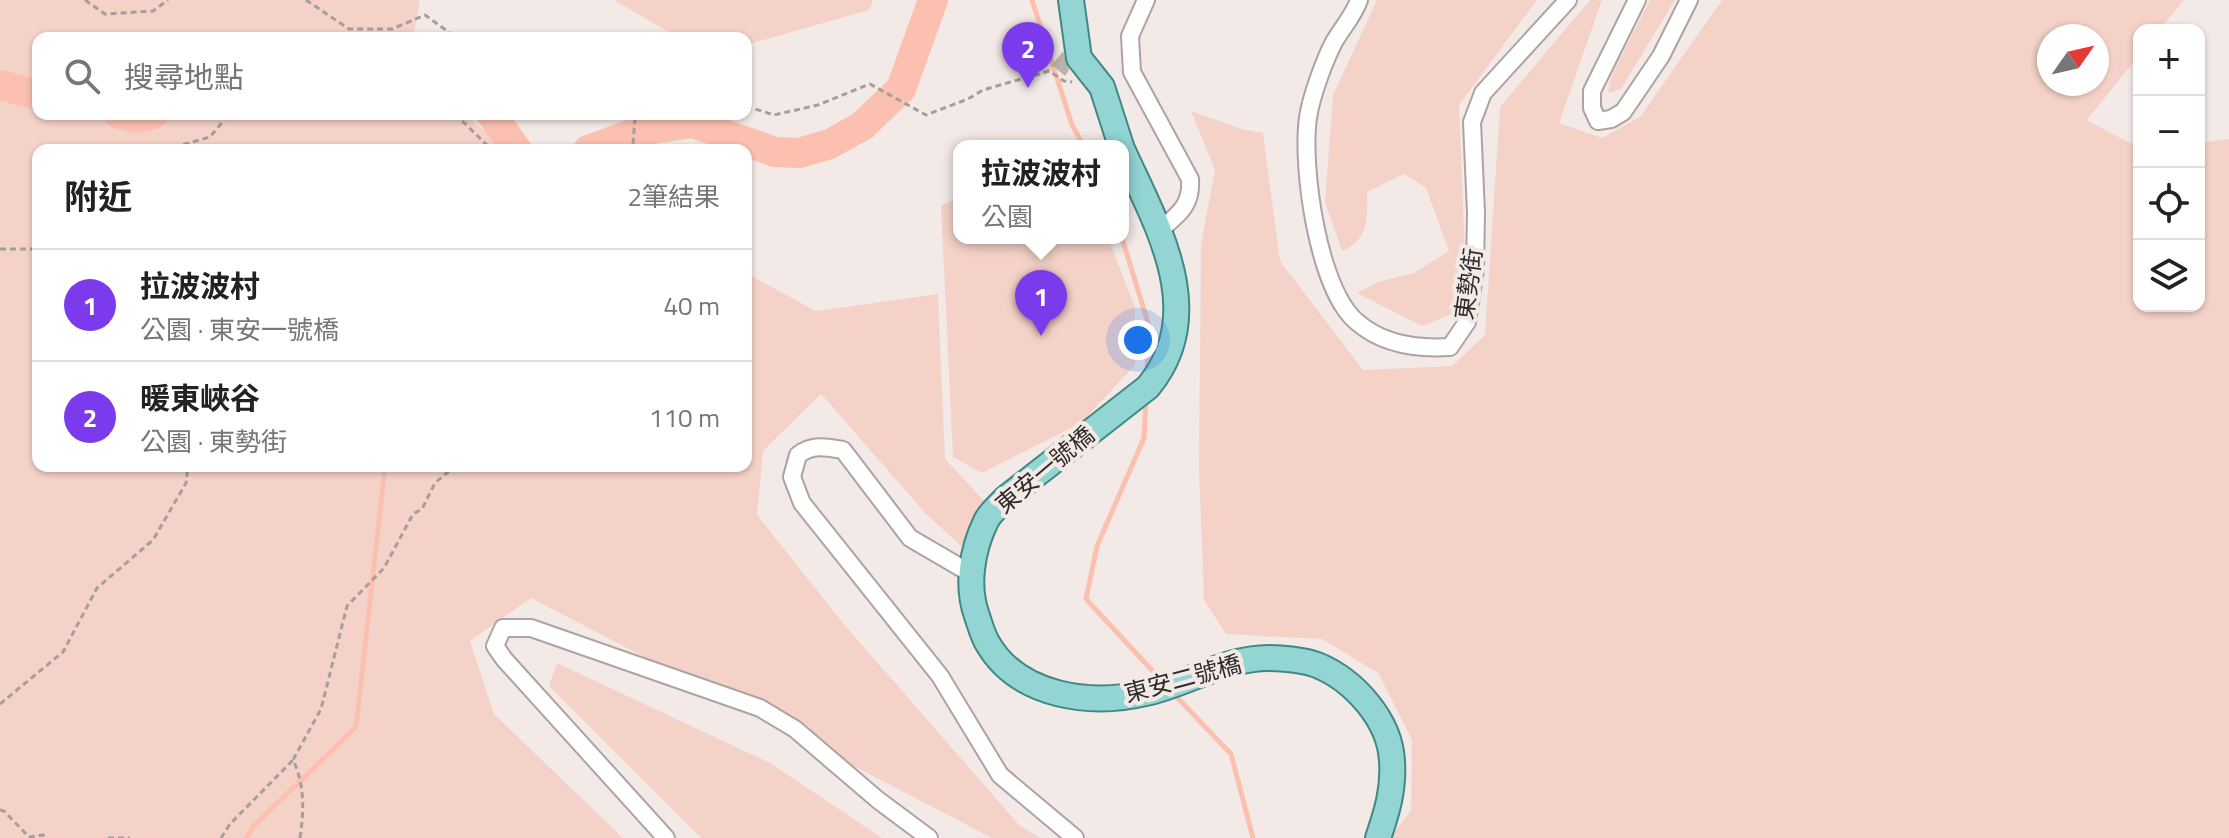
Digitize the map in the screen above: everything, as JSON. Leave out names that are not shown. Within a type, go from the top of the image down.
[{"type":"main road","points":[[1071,0],[1079,58],[1102,87],[1119,140]]},
{"type":"main road","points":[[1129,163],[1160,230]]},
{"type":"main road","name":"東安一號橋","points":[[970,573],[987,520],[1006,498],[1148,387],[1164,364],[1174,341],[1177,294],[1160,230]]},
{"type":"main road","name":"東安二號橋","points":[[970,573],[973,604],[988,644],[1006,666],[1032,685],[1065,695],[1098,699],[1147,693],[1201,673],[1268,658],[1315,664],[1350,685],[1378,717],[1392,758],[1391,800],[1378,838]]},
{"type":"street","points":[[1146,0],[1130,36],[1132,72],[1190,179],[1191,194],[1180,213],[1160,230]]},
{"type":"street","name":"東勢街","points":[[1359,0],[1333,44],[1308,117],[1306,174],[1314,220],[1340,301],[1356,322],[1381,337],[1425,348],[1450,347],[1467,322],[1476,256],[1472,122],[1483,93],[1568,0]]},
{"type":"street","points":[[1637,0],[1592,91],[1592,108],[1598,121],[1611,119],[1623,112],[1661,56],[1689,0]]},
{"type":"street","points":[[970,573],[910,538],[843,450],[820,446],[807,448],[798,455],[792,477],[802,503],[940,676],[1000,775],[1075,838]]},
{"type":"street","points":[[666,838],[504,659],[495,646],[503,628],[531,628],[760,708],[795,729],[878,800],[929,838]]},
{"type":"path","points":[[85,0],[105,14],[153,11],[168,0]]},
{"type":"path","points":[[306,0],[349,29],[392,29],[425,15],[449,32]]},
{"type":"path","points":[[752,108],[774,115],[818,105],[870,84],[926,115],[983,90],[1049,71],[1064,81],[1102,87]]},
{"type":"path","points":[[185,144],[210,137],[224,120]]},
{"type":"path","points":[[461,120],[486,144]]},
{"type":"path","points":[[633,144],[635,120]]},
{"type":"path","points":[[0,249],[32,249]]},
{"type":"path","points":[[0,704],[63,652],[97,588],[153,540],[186,483],[187,472]]},
{"type":"path","points":[[221,838],[230,824],[293,760],[321,709],[347,606],[384,568],[413,514],[422,509],[435,483],[448,472]]},
{"type":"path","points":[[293,760],[299,773],[304,812],[300,838]]},
{"type":"path","points":[[0,810],[29,837],[43,835],[47,838]]},
{"type":"path","points":[[108,838],[130,838]]},
{"type":"shaded area","points":[[0,0],[420,0],[414,32],[32,32],[32,120],[471,120],[504,144],[32,144],[32,472],[752,472],[752,276],[816,311],[938,294],[945,459],[1002,520],[971,555],[925,513],[821,394],[763,451],[757,515],[843,623],[1019,825],[1040,838],[992,838],[531,598],[470,641],[494,714],[623,838],[0,838]]},
{"type":"shaded area","points":[[614,0],[873,0],[869,10],[752,43],[752,32],[669,32]]},
{"type":"shaded area","points":[[1377,0],[1537,0],[1459,105],[1465,254],[1452,314],[1422,326],[1357,293],[1378,282],[1414,273],[1449,251],[1426,188],[1404,174],[1367,192],[1365,227],[1358,240],[1342,251],[1325,202],[1333,95]]},
{"type":"shaded area","points":[[1590,0],[1602,0],[1559,123],[1602,138],[1640,117],[1722,0],[2184,0],[2164,24],[2133,24],[2133,62],[2109,92],[2109,24],[2037,24],[2037,96],[2106,96],[2087,120],[2133,145],[2133,312],[2205,312],[2205,142],[2229,139],[2229,838],[1389,838],[1411,811],[1412,740],[1378,673],[1322,639],[1226,634],[1204,600],[1199,467],[1201,244],[1215,170],[1191,111],[1263,133],[1280,261],[1363,370],[1452,366],[1485,335],[1500,107]]},
{"type":"shaded area","points":[[1650,0],[1675,0],[1621,89],[1608,93],[1612,74]]},
{"type":"shaded area","points":[[953,200],[953,244],[1110,244],[1135,307],[1135,365],[1081,423],[982,473],[953,457],[941,206]]},
{"type":"shaded area","points":[[557,663],[770,763],[882,838],[701,838],[549,686]]},
{"type":"building","points":[[1063,51],[1069,70],[1065,76],[1052,65]]},
{"type":"waterway","points":[[604,144],[640,131],[693,123],[775,152],[799,153],[830,144],[862,126],[901,89],[933,0]]},
{"type":"waterway","points":[[1032,0],[1072,125],[1081,140]]},
{"type":"waterway","points":[[0,85],[32,93]]},
{"type":"waterway","points":[[495,120],[513,144]]},
{"type":"waterway","points":[[1124,244],[1149,326],[1147,372]]},
{"type":"waterway","points":[[1146,398],[1144,438],[1097,546],[1086,599],[1161,680]]},
{"type":"waterway","points":[[246,838],[253,827],[356,727],[384,472]]},
{"type":"waterway","points":[[1173,693],[1231,754],[1253,838]]},
{"type":"place","name":"暖東峽谷","points":[[1028,88]]},
{"type":"place","name":"拉波波村","points":[[1041,336]]}]
